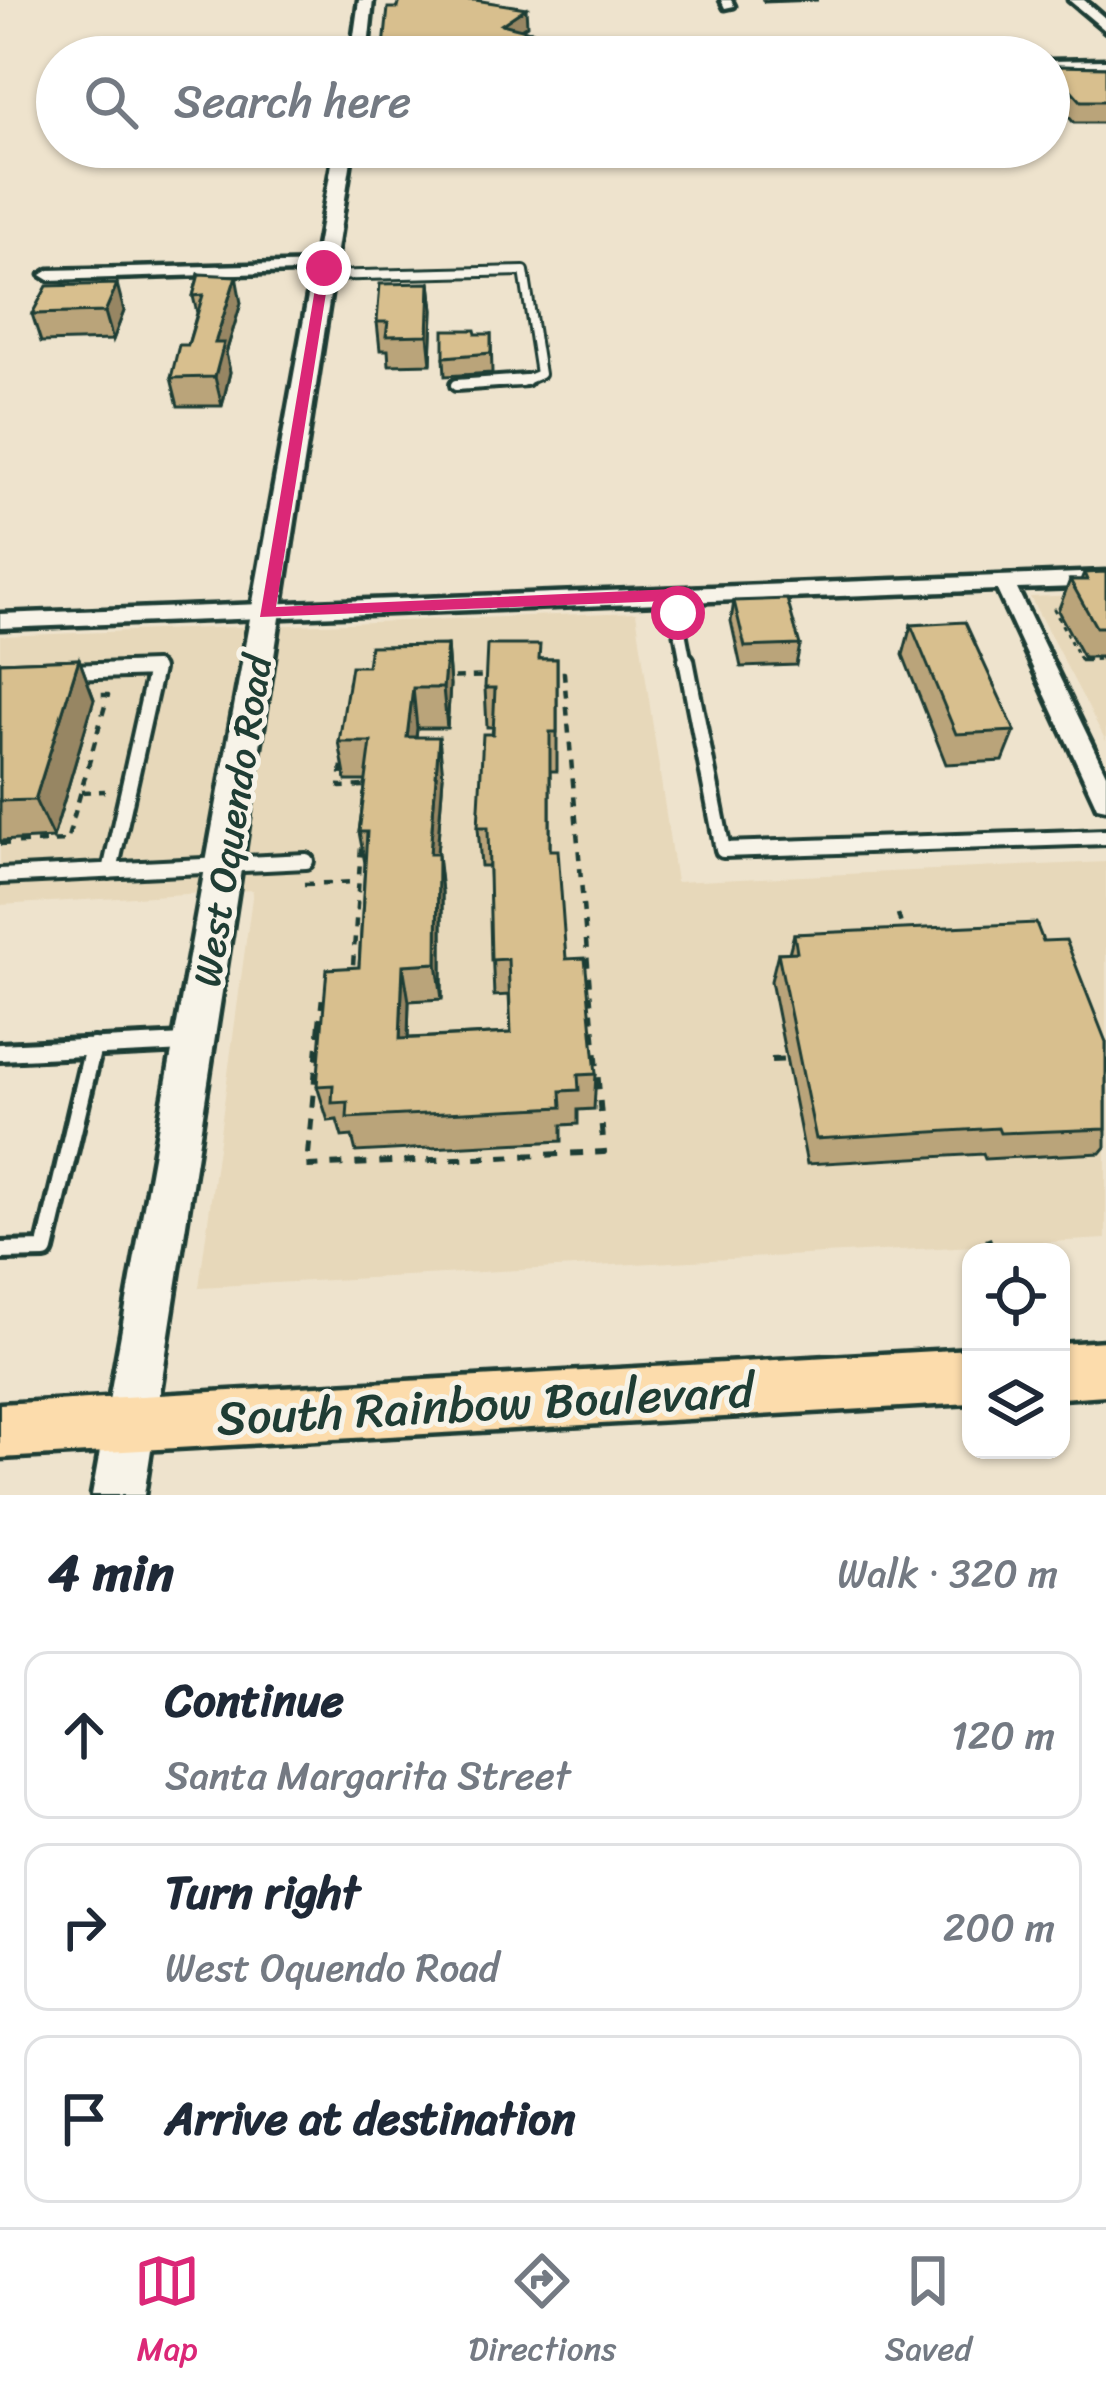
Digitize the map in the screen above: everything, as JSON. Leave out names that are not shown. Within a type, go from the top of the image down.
[{"type":"main road","points":[[1070,1370],[1106,1368]]},
{"type":"main road","name":"South Rainbow Boulevard","points":[[0,1431],[962,1377]]},
{"type":"street","points":[[362,36],[366,0]]},
{"type":"street","points":[[1076,0],[1106,27]]},
{"type":"street","points":[[1070,64],[1106,63]]},
{"type":"street","name":"West Oquendo Road","points":[[118,1495],[340,168]]},
{"type":"street","points":[[49,275],[323,272]]},
{"type":"street","points":[[0,621],[1106,579]]},
{"type":"street","points":[[1004,583],[1106,800]]},
{"type":"lane","points":[[323,272],[524,271],[540,374],[521,382],[457,385]]},
{"type":"lane","points":[[674,595],[723,850],[1106,837]]},
{"type":"lane","points":[[48,672],[155,670],[110,871]]},
{"type":"lane","points":[[0,875],[306,861]]},
{"type":"lane","points":[[0,1052],[195,1042]]},
{"type":"lane","points":[[0,1251],[45,1250],[93,1047]]},
{"type":"path","points":[[1074,608],[1054,608],[1080,659],[1106,658]]},
{"type":"path","points":[[564,673],[604,1152],[308,1166],[322,997],[351,996],[358,882],[365,786],[340,787],[349,682],[564,673]]},
{"type":"path","points":[[0,844],[67,842],[108,695],[85,696]]},
{"type":"path","points":[[304,884],[358,882]]},
{"type":"path","points":[[898,914],[910,953]]},
{"type":"path","points":[[770,1060],[812,1058]]},
{"type":"path","points":[[988,1238],[990,1243]]},
{"type":"shaded area","points":[[1106,594],[1106,741],[1030,597]]},
{"type":"shaded area","points":[[636,612],[676,882],[1106,862],[1106,1239],[962,1243],[962,1247],[199,1287],[253,890],[0,905],[0,636]]},
{"type":"building","points":[[400,0],[475,0],[526,8],[502,24],[530,31],[518,36],[385,36],[388,8],[398,8]]},
{"type":"building","points":[[1070,66],[1106,67],[1106,101],[1081,101],[1070,89]]},
{"type":"building","points":[[199,274],[236,276],[215,343],[224,343],[215,377],[171,378],[179,345],[188,345],[203,295],[193,296]]},
{"type":"building","points":[[430,283],[428,335],[386,336],[388,322],[377,322],[380,284]]},
{"type":"building","points":[[117,284],[105,312],[32,314],[47,286]]},
{"type":"building","points":[[444,330],[491,334],[491,353],[444,357]]},
{"type":"building","points":[[1106,572],[1106,627],[1096,627],[1070,580],[1087,580],[1084,573]]},
{"type":"building","points":[[787,599],[800,645],[745,647],[734,601]]},
{"type":"building","points":[[965,622],[1015,731],[956,734],[911,625]]},
{"type":"building","points":[[447,645],[443,688],[413,688],[407,737],[439,737],[430,854],[438,854],[437,963],[403,965],[400,1039],[511,1033],[508,959],[491,960],[488,827],[478,827],[483,734],[493,734],[495,688],[485,688],[487,645],[540,645],[539,659],[557,659],[557,732],[550,732],[550,850],[558,850],[566,959],[585,958],[596,1074],[578,1075],[579,1090],[561,1091],[562,1107],[347,1118],[348,1102],[332,1103],[333,1085],[317,1086],[327,969],[359,967],[367,832],[359,832],[371,742],[339,742],[351,666],[367,666],[370,646]]},
{"type":"building","points":[[79,659],[35,800],[0,801],[0,662]]},
{"type":"building","points":[[1036,923],[1043,941],[1066,940],[1106,1042],[1106,1129],[1000,1133],[998,1128],[816,1139],[778,953],[797,952],[794,934]]},
{"type":"route","points":[[324,268],[266,613],[674,595],[678,613]]}]
